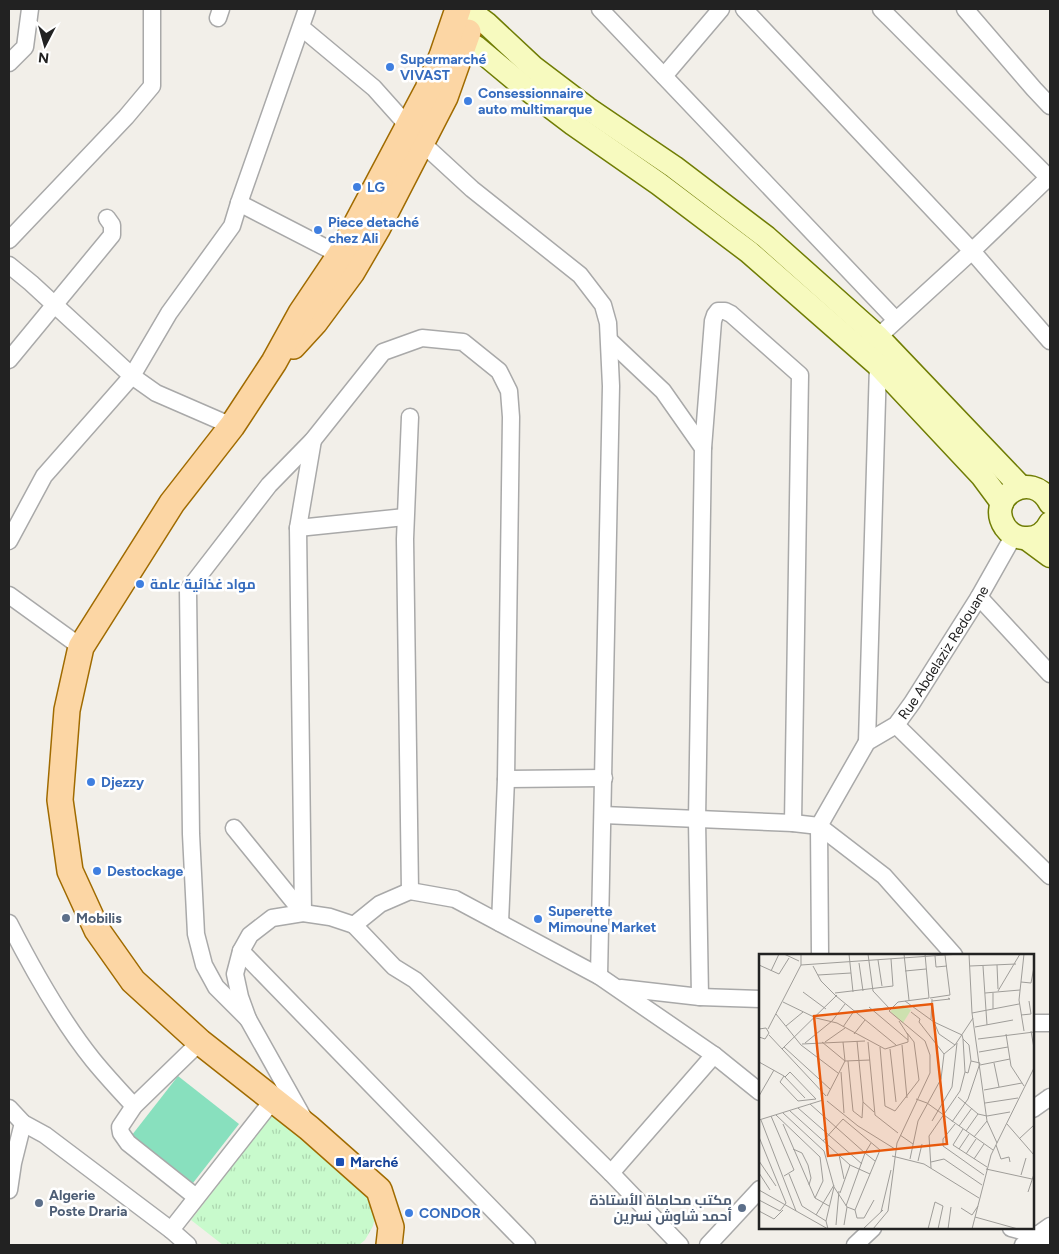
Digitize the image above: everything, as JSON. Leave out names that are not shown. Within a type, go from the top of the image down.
[{"type":"main road","points":[[389,1245],[391,1227],[379,1190],[309,1128],[200,1042],[133,981],[97,930],[70,872],[60,800],[67,710],[81,646],[172,503],[232,426],[274,362],[301,313],[340,255],[415,135],[445,97],[458,38],[468,10],[541,73],[587,108],[674,167],[766,237],[878,337],[1021,487]]},
{"type":"main road","points":[[458,38],[476,47],[522,86],[659,184],[748,252],[878,364],[982,476],[1002,503]]},
{"type":"main road","points":[[274,362],[296,344],[352,272],[377,229],[415,135]]},
{"type":"main road","points":[[1050,503],[1042,492],[1036,488],[1021,487],[1013,490],[1002,503],[1001,518],[1008,531],[1050,556]]},
{"type":"main road","points":[[1020,537],[1041,534],[1050,523]]},
{"type":"street","points":[[9,63],[25,46],[30,9]]},
{"type":"street","points":[[9,240],[126,117],[152,86],[152,9]]},
{"type":"street","points":[[9,541],[44,476],[132,376],[169,314],[232,226],[307,9]]},
{"type":"street","points":[[600,9],[896,320]]},
{"type":"street","points":[[664,76],[722,9]]},
{"type":"street","points":[[744,9],[972,252],[1050,341]]},
{"type":"street","points":[[878,337],[1050,178],[881,9]]},
{"type":"street","points":[[965,9],[1050,106]]},
{"type":"street","points":[[302,28],[374,88],[415,135],[472,189],[580,275],[603,305],[610,341],[611,386],[599,976]]},
{"type":"street","points":[[239,202],[340,255]]},
{"type":"street","points":[[9,360],[112,235],[112,225],[107,218]]},
{"type":"street","points":[[9,265],[132,376],[156,393],[232,426]]},
{"type":"street","points":[[700,997],[697,820],[703,448],[713,321],[718,311],[725,311],[731,314],[800,376],[793,824]]},
{"type":"street","points":[[248,1018],[216,987],[204,965],[196,934],[191,834],[188,590],[269,485],[313,440],[383,352],[422,338],[463,342],[499,371],[509,391],[511,417],[506,779],[500,923]]},
{"type":"street","points":[[610,341],[663,390],[703,448]]},
{"type":"street","points":[[820,954],[820,826],[866,742],[878,364]]},
{"type":"street","points":[[410,417],[405,517],[410,890]]},
{"type":"street","points":[[303,914],[298,528],[313,440]]},
{"type":"street","points":[[298,528],[405,517]]},
{"type":"street","name":"Rue Abdelaziz Redouane","points":[[866,742],[896,725],[1020,537]]},
{"type":"street","points":[[9,595],[81,646]]},
{"type":"street","points":[[979,597],[1050,674]]},
{"type":"street","points":[[896,725],[1050,876]]},
{"type":"street","points":[[506,779],[604,778]]},
{"type":"street","points":[[603,815],[820,826],[884,876],[953,954]]},
{"type":"street","points":[[234,828],[303,914]]},
{"type":"street","points":[[354,925],[380,904],[410,890],[455,899],[618,988],[714,1055],[759,1091]]},
{"type":"street","points":[[309,1128],[248,1018],[240,997],[236,974],[241,951],[250,935],[272,918],[303,914],[330,917],[354,925],[394,967],[415,980],[611,1173],[680,1245]]},
{"type":"street","points":[[9,924],[33,970],[92,1060],[134,1106]]},
{"type":"street","points":[[241,951],[527,1245]]},
{"type":"street","points":[[618,988],[700,997],[759,999]]},
{"type":"street","points":[[1034,1023],[1050,1023]]},
{"type":"street","points":[[196,1198],[128,1143],[121,1133],[120,1127],[134,1106],[200,1042]]},
{"type":"street","points":[[611,1173],[714,1055]]},
{"type":"street","points":[[1034,1108],[1050,1097]]},
{"type":"street","points":[[171,1230],[273,1100]]},
{"type":"street","points":[[9,1108],[23,1123],[45,1135],[171,1230],[188,1245]]},
{"type":"street","points":[[9,1190],[13,1163],[23,1123]]},
{"type":"street","points":[[708,1245],[759,1190]]},
{"type":"street","points":[[1030,1240],[1050,1226]]},
{"type":"street","points":[[855,1245],[872,1229]]},
{"type":"street","points":[[1013,1229],[1030,1240],[1050,1244]]},
{"type":"green space","points":[[178,1076],[239,1124],[193,1183],[132,1135]]},
{"type":"green space","points":[[274,1112],[360,1181],[376,1213],[373,1226],[365,1240],[359,1245],[223,1245],[191,1220]]},
{"type":"place","name":"Supermarché VIVAST","points":[[390,67]]},
{"type":"place","name":"Consessionnaire auto multimarque","points":[[468,101]]},
{"type":"place","name":"LG","points":[[357,187]]},
{"type":"place","name":"Piece detaché chez Ali","points":[[318,230]]},
{"type":"place","name":"مواد غذائية عامة","points":[[140,584]]},
{"type":"place","name":"Djezzy","points":[[91,782]]},
{"type":"place","name":"Destockage","points":[[97,871]]},
{"type":"place","name":"Mobilis","points":[[66,918]]},
{"type":"place","name":"Superette Mimoune Market","points":[[538,919]]},
{"type":"place","name":"Marché","points":[[340,1162]]},
{"type":"place","name":"Algerie Poste Draria","points":[[39,1203]]},
{"type":"place","name":"مكتب محاماة الأستاذة أحمد شاوش نسرين","points":[[742,1208]]},
{"type":"place","name":"CONDOR","points":[[409,1213]]}]
